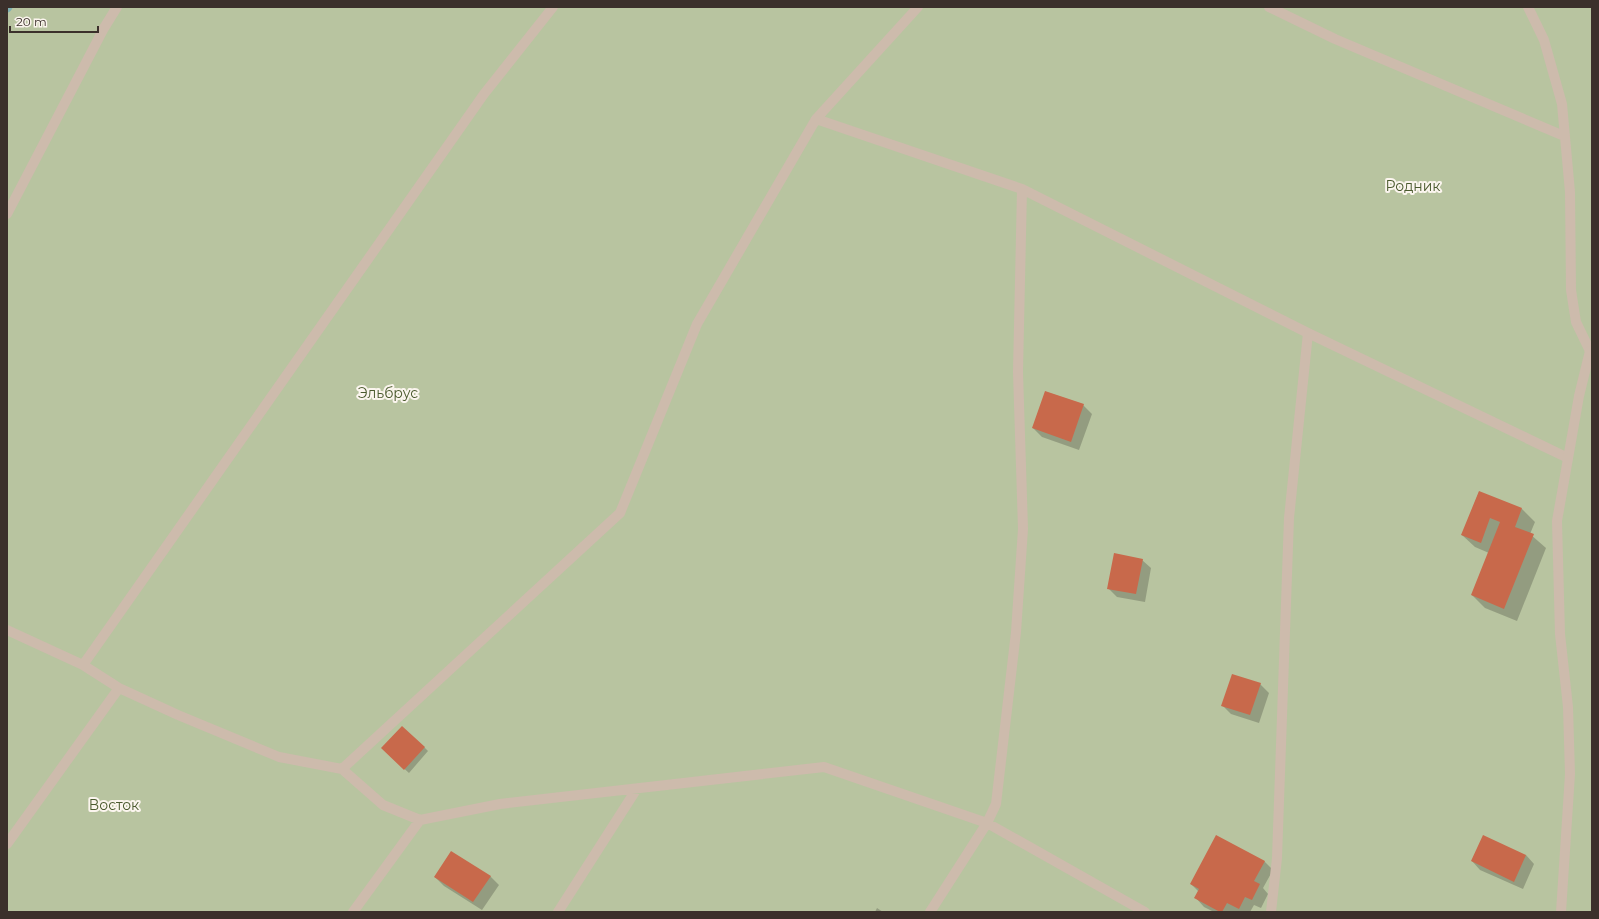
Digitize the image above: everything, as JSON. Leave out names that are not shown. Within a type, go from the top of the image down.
[{"type":"street","points":[[7,214],[104,28],[117,7]]},
{"type":"street","points":[[83,665],[484,94],[553,7]]},
{"type":"street","points":[[342,769],[620,513],[697,324],[816,119],[918,7]]},
{"type":"street","points":[[1269,7],[1335,39],[1564,136]]},
{"type":"street","points":[[1528,7],[1544,40],[1562,104],[1570,192],[1571,290],[1576,322],[1591,350],[1579,396],[1557,521],[1560,634],[1568,707],[1570,774],[1561,912]]},
{"type":"street","points":[[816,119],[1022,189],[1308,333],[1568,458]]},
{"type":"street","points":[[930,912],[987,823],[996,804],[1016,632],[1023,529],[1018,372],[1022,189]]},
{"type":"street","points":[[1271,912],[1277,858],[1289,518],[1308,333]]},
{"type":"street","points":[[7,630],[83,665],[118,688],[279,757],[342,769],[383,805],[420,820],[500,804],[636,790],[824,767],[987,823],[1145,912]]},
{"type":"street","points":[[7,844],[118,688]]},
{"type":"street","points":[[558,912],[636,790]]},
{"type":"street","points":[[353,912],[420,820]]},
{"type":"green space","name":"Эльбрус","points":[[7,7],[1592,7],[1592,912],[7,912]]},
{"type":"building","points":[[1045,391],[1084,404],[1071,442],[1032,428]]},
{"type":"building","points":[[1479,491],[1522,508],[1515,527],[1534,534],[1504,609],[1471,595],[1500,522],[1490,518],[1481,543],[1461,535]]},
{"type":"building","points":[[1114,553],[1143,559],[1136,594],[1107,589]]},
{"type":"building","points":[[1232,674],[1261,683],[1250,715],[1221,706]]},
{"type":"building","points":[[402,726],[425,747],[404,770],[381,748]]},
{"type":"building","points":[[1216,835],[1265,861],[1254,881],[1260,884],[1252,900],[1245,897],[1239,909],[1227,903],[1222,912],[1220,912],[1194,898],[1199,889],[1190,884]]},
{"type":"building","points":[[1483,835],[1526,855],[1514,882],[1471,861]]},
{"type":"building","points":[[451,851],[491,876],[473,902],[434,877]]},
{"type":"park label","name":"Родник","points":[[1413,186]]},
{"type":"park label","name":"Восток","points":[[114,805]]}]
